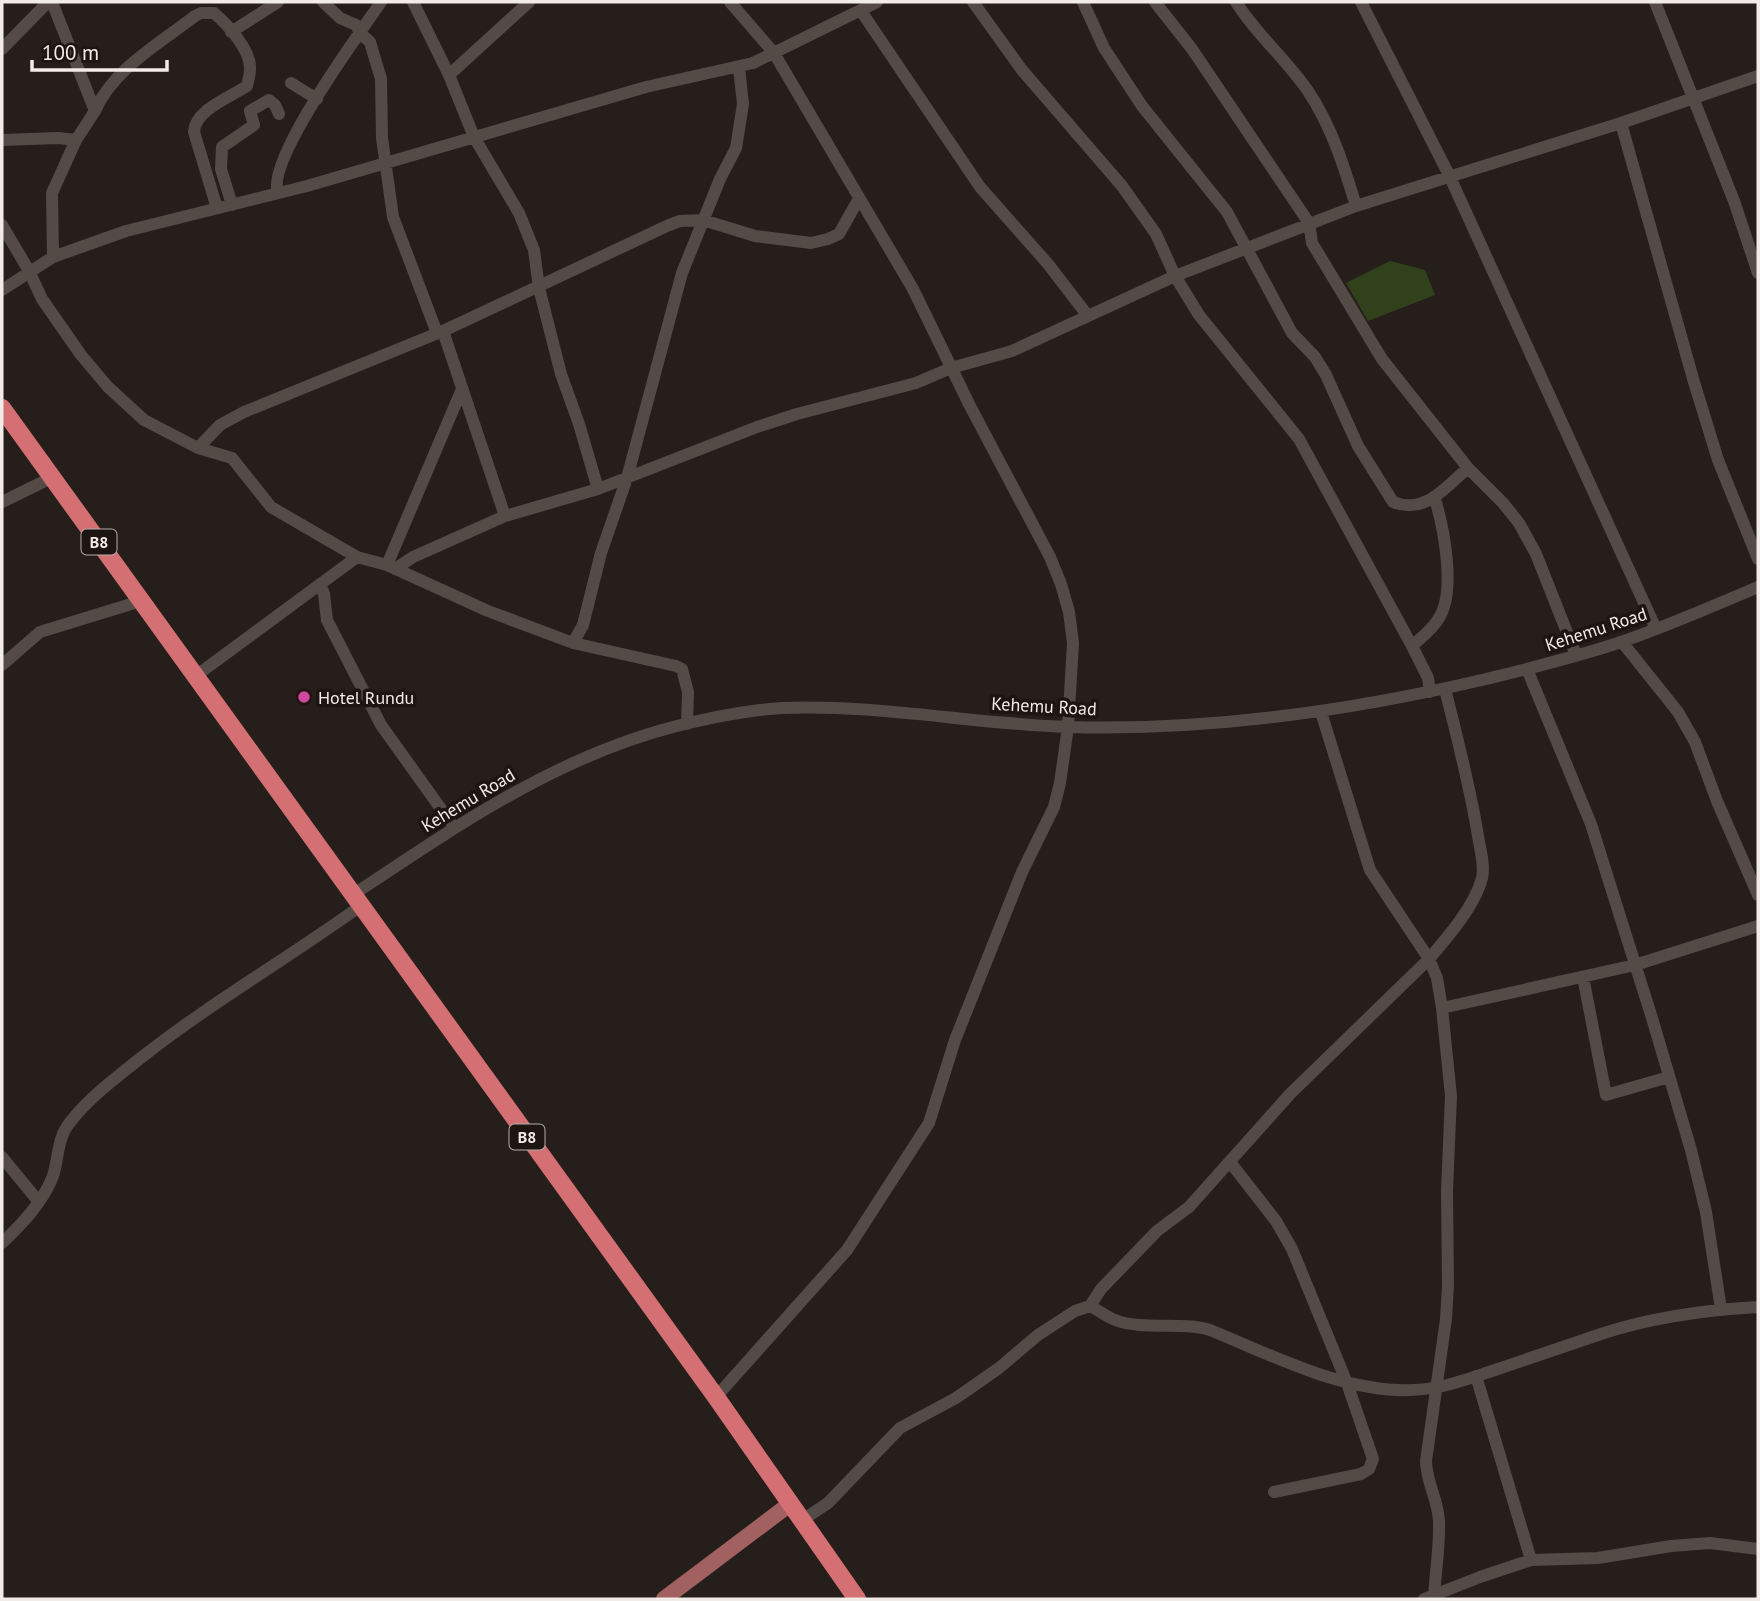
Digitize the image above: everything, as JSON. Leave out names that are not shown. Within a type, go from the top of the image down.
[{"type":"highway","name":"B8","points":[[2,408],[716,1397],[857,1599]]},
{"type":"main road","points":[[664,1599],[790,1504]]},
{"type":"street","points":[[2,49],[50,2],[95,111]]},
{"type":"street","points":[[231,32],[278,2]]},
{"type":"street","points":[[323,2],[340,18],[356,25],[370,42],[381,79],[385,164],[393,217],[440,332],[451,349],[505,516]]},
{"type":"street","points":[[278,193],[276,180],[285,155],[355,37],[381,2]]},
{"type":"street","points":[[413,2],[449,75],[474,137],[519,213],[534,250],[539,288],[561,374],[598,489]]},
{"type":"street","points":[[449,75],[529,2]]},
{"type":"street","points":[[716,1397],[847,1250],[929,1124],[955,1040],[1023,872],[1054,807],[1068,727],[1073,643],[1069,612],[1050,557],[951,368],[913,289],[775,53],[730,2]]},
{"type":"street","points":[[2,290],[53,257],[126,231],[385,164],[646,87],[739,68],[877,2]]},
{"type":"street","points":[[973,2],[1022,71],[1122,186],[1156,234],[1175,275],[1199,315],[1299,439],[1412,646],[1428,678],[1430,692]]},
{"type":"street","points":[[1083,2],[1104,48],[1142,106],[1227,212],[1292,332],[1315,357],[1326,375],[1358,446],[1393,502],[1403,506],[1435,499],[1468,468]]},
{"type":"street","points":[[1155,2],[1192,49],[1309,223],[1312,243],[1382,359],[1468,468],[1519,523],[1536,554],[1576,655]]},
{"type":"street","points":[[1236,2],[1299,79],[1315,103],[1341,158],[1356,206]]},
{"type":"street","points":[[1360,2],[1449,175],[1656,629]]},
{"type":"street","points":[[1655,2],[1734,201],[1758,273]]},
{"type":"street","points":[[861,10],[980,187],[1048,264],[1088,316]]},
{"type":"street","points":[[53,257],[52,193],[76,140],[107,88],[195,16],[208,12],[214,13],[231,32],[249,61],[247,86],[202,115],[194,124],[194,132],[217,208]]},
{"type":"street","points":[[573,643],[583,625],[601,553],[627,478],[682,273],[720,179],[736,148],[743,104],[739,68]]},
{"type":"street","points":[[391,567],[505,516],[598,489],[757,427],[916,383],[951,368],[1012,351],[1175,275],[1356,206],[1621,123],[1758,76]]},
{"type":"street","points":[[291,83],[317,99]]},
{"type":"street","points":[[232,205],[220,169],[222,147],[254,125],[250,111],[269,100],[279,114]]},
{"type":"street","points":[[1621,123],[1718,460],[1758,559]]},
{"type":"street","points":[[2,141],[58,138],[76,140]]},
{"type":"street","points":[[198,448],[220,425],[244,412],[440,332],[669,225],[680,221],[704,220],[755,236],[821,242],[839,234],[860,200]]},
{"type":"street","points":[[2,225],[42,299],[61,327],[108,387],[144,420],[198,448],[232,458],[271,507],[358,557],[391,567],[488,611],[573,643],[668,663],[682,669],[688,692],[687,724]]},
{"type":"street","points":[[391,567],[462,389]]},
{"type":"street","points":[[2,502],[52,477]]},
{"type":"street","points":[[1412,646],[1430,631],[1441,616],[1447,598],[1442,524],[1435,499]]},
{"type":"street","points":[[197,675],[358,557]]},
{"type":"street","points":[[320,584],[327,620],[381,724],[454,828]]},
{"type":"street","name":"Kehemu Road","points":[[2,1243],[46,1192],[54,1172],[58,1145],[69,1122],[101,1089],[183,1025],[260,976],[454,828],[512,792],[564,765],[641,736],[754,711],[819,708],[1068,727],[1182,724],[1321,712],[1446,689],[1622,642],[1758,587]]},
{"type":"street","points":[[2,665],[40,632],[141,601]]},
{"type":"street","points":[[1622,642],[1678,712],[1695,742],[1717,801],[1758,895]]},
{"type":"street","points":[[1527,669],[1591,824],[1669,1077],[1706,1212],[1721,1309]]},
{"type":"street","points":[[801,1521],[828,1503],[900,1428],[963,1393],[999,1368],[1038,1335],[1075,1311],[1090,1306],[1101,1289],[1138,1250],[1157,1231],[1189,1207],[1290,1094],[1429,959],[1445,940],[1475,895],[1483,871],[1470,792],[1446,689]]},
{"type":"street","points":[[1321,712],[1370,870],[1429,959],[1437,978],[1442,1008],[1451,1096],[1447,1189],[1448,1285],[1446,1319],[1426,1461],[1426,1474],[1436,1500],[1439,1519],[1430,1598],[1531,1560],[1598,1559],[1671,1546],[1710,1543],[1758,1549]]},
{"type":"street","points":[[1442,1008],[1635,965],[1758,926]]},
{"type":"street","points":[[1583,977],[1606,1095],[1669,1077]]},
{"type":"street","points":[[2,1157],[39,1202]]},
{"type":"street","points":[[1230,1162],[1260,1199],[1286,1238],[1322,1318],[1371,1451],[1372,1465],[1361,1474],[1273,1492]]},
{"type":"street","points":[[1090,1306],[1115,1320],[1149,1325],[1195,1326],[1210,1330],[1310,1370],[1347,1382],[1395,1390],[1435,1389],[1616,1329],[1701,1310],[1758,1307]]},
{"type":"street","points":[[1476,1376],[1531,1560]]},
{"type":"green space","points":[[1390,261],[1425,270],[1435,295],[1368,321],[1346,283]]},
{"type":"place","name":"Hotel Rundu","points":[[304,697]]}]
